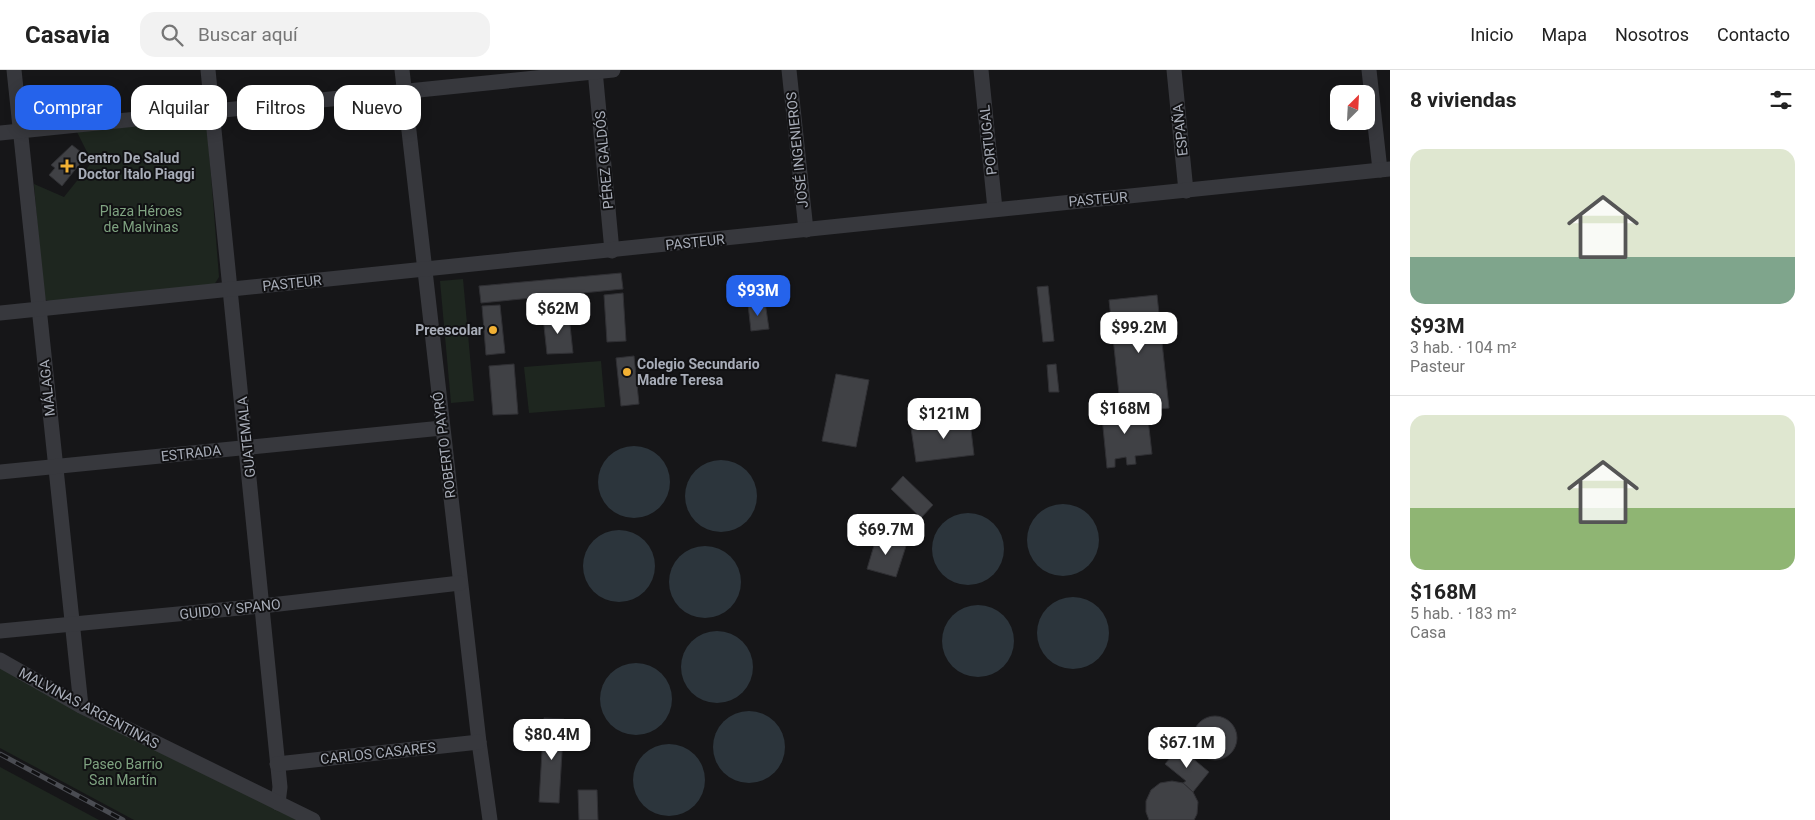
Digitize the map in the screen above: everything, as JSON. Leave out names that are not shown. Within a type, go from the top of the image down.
[{"type":"street","name":"MÁLAGA","points":[[14,70],[81,706]]},
{"type":"street","name":"GUATEMALA","points":[[208,70],[209,85]]},
{"type":"street","name":"ROBERTO PAYRÓ","points":[[402,70],[403,85]]},
{"type":"street","points":[[421,89],[613,70]]},
{"type":"street","name":"JOSÉ INGENIEROS","points":[[789,70],[806,230]]},
{"type":"street","name":"PORTUGAL","points":[[981,70],[995,209]]},
{"type":"street","name":"ESPAÑA","points":[[1174,70],[1186,191]]},
{"type":"street","points":[[1369,70],[1385,169]]},
{"type":"street","name":"PÉREZ GALDÓS","points":[[595,71],[612,250]]},
{"type":"street","points":[[227,109],[334,98]]},
{"type":"street","points":[[0,133],[131,119]]},
{"type":"street","name":"GUATEMALA","points":[[214,130],[228,290],[247,448],[278,764],[280,786],[278,804]]},
{"type":"street","name":"ROBERTO PAYRÓ","points":[[408,130],[460,583],[490,820]]},
{"type":"street","name":"PASTEUR","points":[[0,314],[1385,169]]},
{"type":"street","name":"ESTRADA","points":[[0,472],[442,428]]},
{"type":"street","name":"GUIDO Y SPANO","points":[[0,630],[262,606],[460,583]]},
{"type":"street","name":"MALVINAS ARGENTINAS","points":[[0,660],[81,706],[312,820]]},
{"type":"street","name":"CARLOS CASARES","points":[[278,764],[479,742]]},
{"type":"green space","name":"Plaza Héroes de Malvinas","points":[[131,126],[131,130],[207,130],[219,277],[214,285],[53,302],[46,300],[43,295],[34,184],[64,197],[92,162],[77,132],[121,130],[121,127]]},
{"type":"green space","points":[[463,279],[474,401],[451,403],[440,281]]},
{"type":"green space","points":[[601,361],[605,407],[529,413],[524,367]]},
{"type":"green space","name":"Paseo Barrio San Martín","points":[[0,664],[305,820],[134,820],[0,748]]},
{"type":"green space","points":[[0,767],[99,820],[0,820]]},
{"type":"shaded area","points":[[634,446],[654,452],[664,462],[670,482],[664,502],[654,512],[634,518],[614,512],[604,502],[598,482],[604,462],[614,452]]},
{"type":"shaded area","points":[[721,460],[741,466],[751,476],[757,496],[751,516],[741,526],[721,532],[701,526],[691,516],[685,496],[691,476],[701,466]]},
{"type":"shaded area","points":[[1063,504],[1083,510],[1093,520],[1099,540],[1093,560],[1083,570],[1063,576],[1043,570],[1033,560],[1027,540],[1033,520],[1043,510]]},
{"type":"shaded area","points":[[968,513],[988,519],[998,529],[1004,549],[998,569],[988,579],[968,585],[948,579],[938,569],[932,549],[938,529],[948,519]]},
{"type":"shaded area","points":[[619,530],[639,536],[649,546],[655,566],[649,586],[639,596],[619,602],[599,596],[589,586],[583,566],[589,546],[599,536]]},
{"type":"shaded area","points":[[705,546],[725,552],[735,562],[741,582],[735,602],[725,612],[705,618],[685,612],[675,602],[669,582],[675,562],[685,552]]},
{"type":"shaded area","points":[[1073,597],[1093,603],[1103,613],[1109,633],[1103,653],[1093,663],[1073,669],[1053,663],[1043,653],[1037,633],[1043,613],[1053,603]]},
{"type":"shaded area","points":[[978,605],[998,611],[1008,621],[1014,641],[1008,661],[998,671],[978,677],[958,671],[948,661],[942,641],[948,621],[958,611]]},
{"type":"shaded area","points":[[717,631],[737,637],[747,647],[753,667],[747,687],[737,697],[717,703],[697,697],[687,687],[681,667],[687,647],[697,637]]},
{"type":"shaded area","points":[[636,663],[656,669],[666,679],[672,699],[666,719],[656,729],[636,735],[616,729],[606,719],[600,699],[606,679],[616,669]]},
{"type":"shaded area","points":[[749,711],[769,717],[779,727],[785,747],[779,767],[769,777],[749,783],[729,777],[719,767],[713,747],[719,727],[729,717]]},
{"type":"shaded area","points":[[669,744],[689,750],[699,760],[705,780],[699,800],[689,810],[669,816],[649,810],[639,800],[633,780],[639,760],[649,750]]},
{"type":"building","points":[[72,145],[86,156],[62,186],[49,175],[55,168],[51,165]]},
{"type":"building","points":[[621,273],[623,289],[481,303],[479,286]]},
{"type":"building","points":[[1048,286],[1054,341],[1043,342],[1037,287]]},
{"type":"building","points":[[623,293],[626,341],[607,342],[604,295]]},
{"type":"building","points":[[1157,295],[1169,408],[1121,413],[1109,300]]},
{"type":"building","points":[[765,302],[769,329],[751,331],[748,304]]},
{"type":"building","name":"Preescolar","points":[[500,305],[505,353],[486,355],[482,306]]},
{"type":"building","points":[[569,316],[573,353],[547,354],[543,317]]},
{"type":"building","name":"Colegio Secundario Madre Teresa","points":[[634,356],[639,404],[621,406],[616,358]]},
{"type":"building","points":[[514,364],[518,414],[493,415],[489,366]]},
{"type":"building","points":[[1056,364],[1059,392],[1049,392],[1047,365]]},
{"type":"building","points":[[836,374],[869,380],[856,447],[822,441]]},
{"type":"building","points":[[1120,405],[1121,413],[1147,410],[1152,454],[1135,456],[1136,464],[1127,465],[1126,457],[1115,459],[1115,467],[1107,468],[1101,407]]},
{"type":"building","points":[[969,413],[974,455],[916,462],[911,428],[948,424],[947,416]]},
{"type":"building","points":[[903,476],[933,505],[921,518],[891,489]]},
{"type":"building","points":[[878,532],[906,546],[896,577],[867,569]]},
{"type":"building","points":[[1215,716],[1227,720],[1233,726],[1237,738],[1233,750],[1227,756],[1215,760],[1203,756],[1197,750],[1193,738],[1197,726],[1203,720]]},
{"type":"building","points":[[544,718],[564,719],[559,803],[539,802]]},
{"type":"building","points":[[1179,747],[1209,772],[1193,792],[1183,783],[1186,781],[1165,764]]},
{"type":"building","points":[[1172,781],[1183,783],[1193,792],[1198,802],[1197,814],[1194,820],[1149,820],[1146,812],[1146,801],[1151,790],[1160,783]]},
{"type":"building","points":[[578,790],[597,790],[598,820],[579,820]]},
{"type":"railway","points":[[0,754],[123,820]]},
{"type":"place","name":"Centro De Salud Doctor Italo Piaggi","points":[[67,166]]},
{"type":"place","name":"Preescolar","points":[[493,330]]},
{"type":"place","name":"Colegio Secundario Madre Teresa","points":[[627,372]]}]
